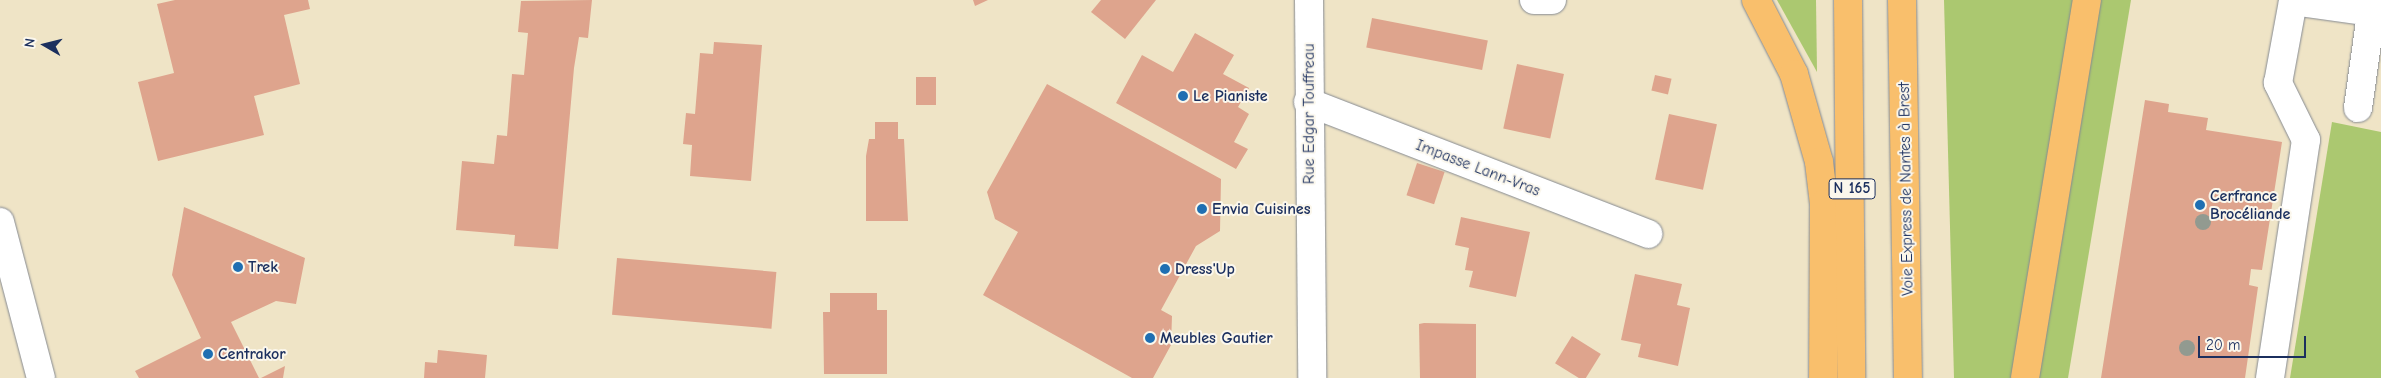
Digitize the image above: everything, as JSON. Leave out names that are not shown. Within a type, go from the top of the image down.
[{"type":"highway","points":[[1756,0],[1794,74],[1819,162],[1824,204],[1823,378]]},
{"type":"highway","name":"N 165","points":[[1848,0],[1852,378]]},
{"type":"highway","name":"Voie Express de Nantes à Brest","points":[[1902,0],[1908,378]]},
{"type":"highway","points":[[2024,378],[2087,0]]},
{"type":"street","name":"Rue Edgar Touffreau","points":[[1308,0],[1312,378]]},
{"type":"street","points":[[1534,0],[1552,0]]},
{"type":"street","points":[[2270,378],[2306,140],[2278,83],[2293,1],[2372,6],[2358,108]]},
{"type":"street","name":"Impasse Lann-Vras","points":[[1308,102],[1648,234]]},
{"type":"street","points":[[0,222],[41,378]]},
{"type":"green space","points":[[1777,0],[1816,0],[1817,72]]},
{"type":"green space","points":[[1944,0],[2131,0],[2068,378],[1954,378]]},
{"type":"green space","points":[[2332,122],[2381,132],[2381,378],[2290,378]]},
{"type":"building","points":[[175,0],[308,0],[310,9],[284,15],[300,84],[254,96],[264,135],[158,161],[138,82],[174,73],[157,4]]},
{"type":"building","points":[[592,0],[588,38],[579,37],[574,68],[558,249],[514,246],[515,235],[456,230],[462,161],[494,164],[497,135],[507,136],[512,74],[524,75],[528,33],[518,32],[521,1]]},
{"type":"building","points":[[973,0],[988,0],[975,6]]},
{"type":"building","points":[[1101,0],[1156,0],[1125,39],[1091,12]]},
{"type":"building","points":[[1372,18],[1488,41],[1482,70],[1366,47]]},
{"type":"building","name":"Le Pianiste","points":[[1195,33],[1234,55],[1223,74],[1249,88],[1238,107],[1249,114],[1234,142],[1248,149],[1236,169],[1116,103],[1142,55],[1173,72]]},
{"type":"building","points":[[714,42],[762,45],[751,181],[690,176],[692,145],[683,144],[686,113],[695,114],[700,53],[713,54]]},
{"type":"building","points":[[1517,64],[1564,74],[1550,139],[1503,129]]},
{"type":"building","points":[[1655,75],[1672,79],[1668,94],[1651,91]]},
{"type":"building","points":[[916,77],[936,77],[936,105],[916,105]]},
{"type":"building","points":[[1047,84],[1221,179],[1220,231],[1196,246],[1161,310],[1172,316],[1171,345],[1153,378],[1132,378],[983,295],[1018,232],[995,219],[987,192]]},
{"type":"building","name":"Cerfrance Brocéliande","points":[[2145,100],[2169,104],[2168,112],[2208,118],[2206,130],[2282,142],[2262,270],[2251,269],[2249,285],[2258,287],[2245,378],[2101,378]]},
{"type":"building","points":[[1669,114],[1717,124],[1703,190],[1655,180]]},
{"type":"building","points":[[875,122],[898,122],[898,139],[904,139],[908,221],[866,221],[866,156],[869,139],[875,139]]},
{"type":"building","points":[[1417,163],[1445,172],[1434,204],[1406,195]]},
{"type":"building","name":"Trek","points":[[184,207],[305,258],[296,304],[276,301],[231,322],[259,378],[139,378],[135,371],[201,338],[172,275]]},
{"type":"building","points":[[1461,217],[1530,232],[1516,297],[1469,287],[1473,271],[1465,270],[1469,248],[1455,245]]},
{"type":"building","points":[[617,258],[776,272],[771,329],[612,315]]},
{"type":"building","points":[[1635,274],[1682,284],[1677,305],[1690,308],[1678,366],[1638,357],[1641,344],[1621,340]]},
{"type":"building","points":[[830,293],[877,293],[877,310],[887,310],[887,374],[824,374],[823,312],[830,312]]},
{"type":"building","points":[[1419,324],[1476,324],[1476,378],[1420,378]]},
{"type":"building","points":[[1572,336],[1601,354],[1586,378],[1579,378],[1555,363]]},
{"type":"building","points":[[438,350],[487,355],[485,378],[424,378],[425,362],[437,363]]},
{"type":"building","name":"Centrakor","points":[[285,366],[283,378],[261,378]]},
{"type":"place","name":"Le Pianiste","points":[[1183,96]]},
{"type":"place","name":"Cerfrance Brocéliande","points":[[2200,205]]},
{"type":"place","name":"Envia Cuisines","points":[[1202,209]]},
{"type":"place","name":"Trek","points":[[238,267]]},
{"type":"place","name":"Dress'Up","points":[[1165,269]]},
{"type":"place","name":"Meubles Gautier","points":[[1150,338]]},
{"type":"place","name":"Centrakor","points":[[208,354]]}]
